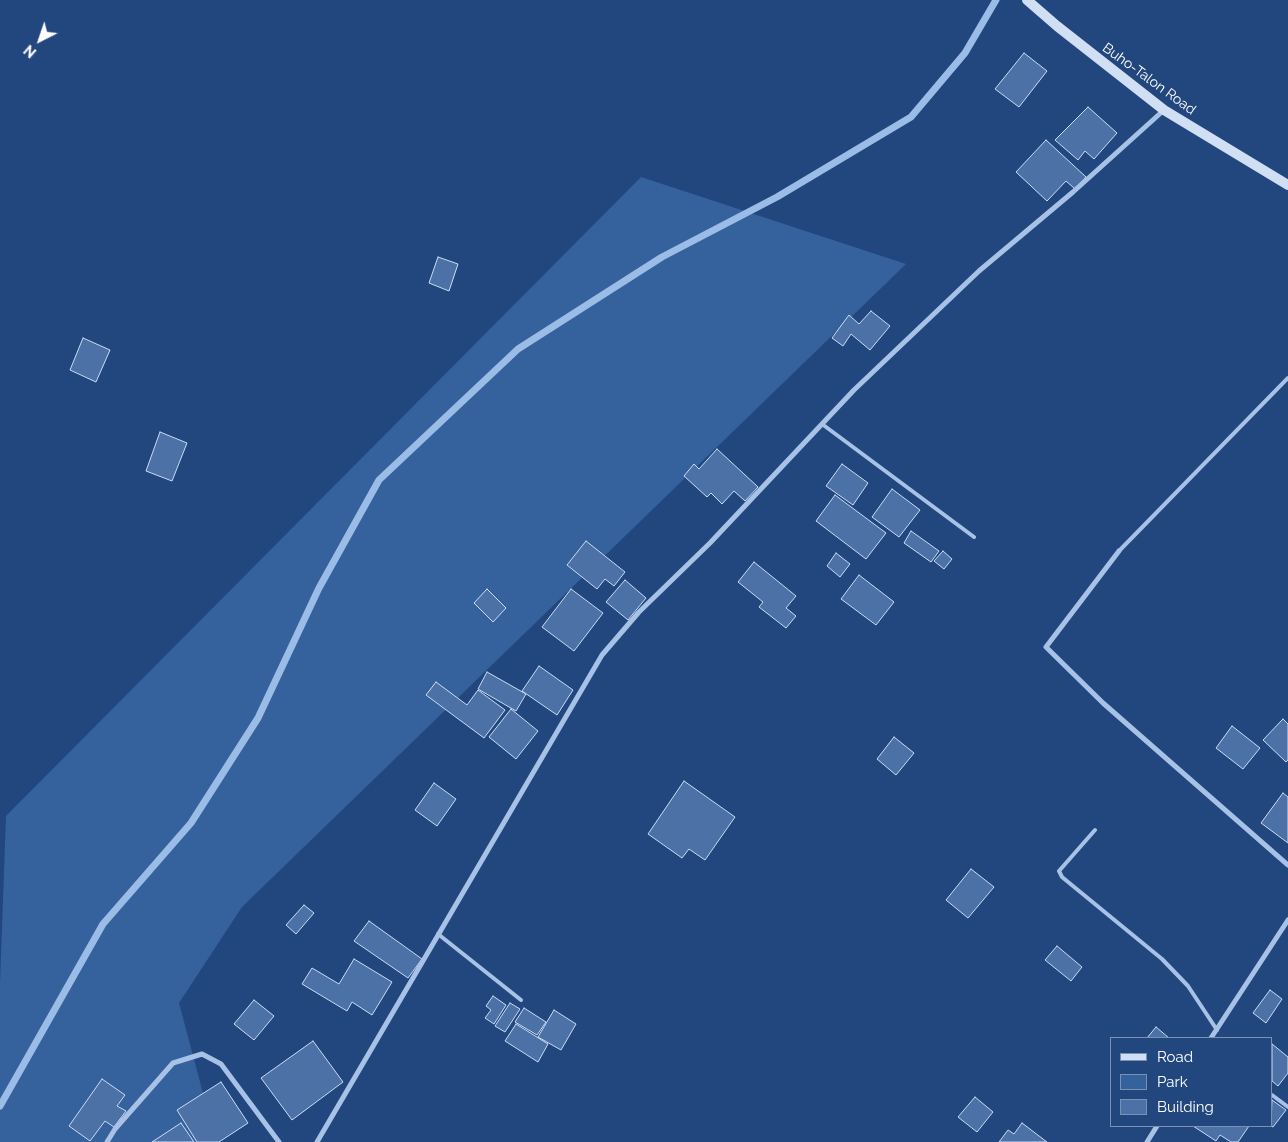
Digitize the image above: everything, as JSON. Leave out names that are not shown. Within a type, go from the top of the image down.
[{"type":"street","name":"Buho-Talon Road","points":[[1028,0],[1057,26],[1164,110],[1288,185]]},
{"type":"street","points":[[317,1142],[602,655],[639,612],[710,543],[861,384],[979,271],[1073,192],[1164,110]]},
{"type":"street","points":[[1119,551],[1046,647],[1103,703],[1288,865]]},
{"type":"street","points":[[1212,1037],[1288,920]]},
{"type":"street","points":[[107,1142],[115,1129],[173,1063],[202,1054],[221,1064],[279,1142]]},
{"type":"street","points":[[1147,1142],[1156,1127]]},
{"type":"lane","points":[[1119,551],[1288,378]]},
{"type":"lane","points":[[822,424],[974,536]]},
{"type":"lane","points":[[1095,830],[1059,870],[1062,877],[1162,959],[1188,986],[1217,1030]]},
{"type":"lane","points":[[438,934],[521,1000]]},
{"type":"lane","points":[[1273,1096],[1288,1107]]},
{"type":"green space","points":[[641,177],[906,264],[242,907],[179,1003],[216,1142],[0,1142],[0,983],[6,816]]},
{"type":"building","points":[[1024,53],[1047,71],[1019,107],[995,89]]},
{"type":"building","points":[[1088,107],[1117,133],[1094,159],[1085,151],[1078,160],[1055,140]]},
{"type":"building","points":[[1046,140],[1086,177],[1075,189],[1066,181],[1047,201],[1016,172]]},
{"type":"building","points":[[438,257],[458,264],[449,291],[429,283]]},
{"type":"building","points":[[871,311],[890,326],[870,350],[851,334],[843,346],[832,338],[849,315],[859,324]]},
{"type":"building","points":[[83,338],[110,350],[96,382],[70,370]]},
{"type":"building","points":[[160,432],[187,443],[172,481],[146,471]]},
{"type":"building","points":[[717,449],[758,487],[745,501],[734,491],[722,504],[711,493],[707,497],[684,476],[694,464],[699,469]]},
{"type":"building","points":[[842,464],[868,483],[853,505],[826,486]]},
{"type":"building","points":[[892,489],[920,510],[899,537],[872,517]]},
{"type":"building","points":[[835,495],[886,533],[866,559],[816,521]]},
{"type":"building","points":[[911,531],[939,551],[931,562],[904,543]]},
{"type":"building","points":[[586,541],[625,572],[614,586],[605,579],[597,589],[567,565]]},
{"type":"building","points":[[943,551],[952,559],[944,569],[934,561]]},
{"type":"building","points":[[836,553],[850,564],[840,577],[827,566]]},
{"type":"building","points":[[754,562],[796,596],[786,608],[796,616],[786,628],[759,607],[763,602],[738,582]]},
{"type":"building","points":[[859,575],[894,602],[876,625],[841,599]]},
{"type":"building","points":[[625,580],[646,598],[628,620],[606,602]]},
{"type":"building","points":[[487,589],[506,608],[493,622],[474,603]]},
{"type":"building","points":[[571,589],[603,613],[574,651],[542,627]]},
{"type":"building","points":[[539,666],[573,690],[557,715],[522,691]]},
{"type":"building","points":[[487,672],[526,694],[516,711],[478,689]]},
{"type":"building","points":[[436,682],[467,705],[478,690],[505,710],[484,738],[426,695]]},
{"type":"building","points":[[511,709],[538,731],[516,759],[489,737]]},
{"type":"building","points":[[1283,719],[1288,724],[1288,760],[1286,762],[1263,740]]},
{"type":"building","points":[[1232,726],[1260,748],[1243,769],[1216,748]]},
{"type":"building","points":[[894,737],[914,753],[896,775],[877,759]]},
{"type":"building","points":[[684,781],[735,817],[705,860],[689,849],[682,858],[648,834]]},
{"type":"building","points":[[434,783],[456,799],[437,826],[415,810]]},
{"type":"building","points":[[1283,793],[1288,797],[1288,843],[1261,823]]},
{"type":"building","points":[[971,869],[994,887],[968,918],[946,900]]},
{"type":"building","points":[[304,905],[314,913],[296,934],[286,925]]},
{"type":"building","points":[[369,921],[422,959],[408,978],[354,941]]},
{"type":"building","points":[[1057,946],[1082,967],[1071,981],[1045,960]]},
{"type":"building","points":[[354,959],[392,982],[372,1015],[352,1002],[347,1011],[302,984],[312,968],[339,984]]},
{"type":"building","points":[[1270,990],[1282,999],[1266,1023],[1253,1013]]},
{"type":"building","points":[[493,996],[506,1005],[494,1024],[485,1018],[491,1010],[486,1006]]},
{"type":"building","points":[[254,1000],[274,1016],[254,1040],[234,1024]]},
{"type":"building","points":[[510,1003],[520,1009],[505,1032],[495,1026]]},
{"type":"building","points":[[524,1008],[546,1022],[537,1035],[515,1022]]},
{"type":"building","points":[[554,1010],[576,1024],[561,1050],[538,1037]]},
{"type":"building","points":[[516,1024],[548,1044],[538,1062],[505,1041]]},
{"type":"building","points":[[1156,1027],[1168,1037],[1148,1037]]},
{"type":"building","points":[[313,1041],[343,1082],[292,1120],[261,1078]]},
{"type":"building","points":[[1273,1045],[1288,1057],[1288,1073],[1278,1086],[1273,1082]]},
{"type":"building","points":[[102,1079],[125,1095],[117,1106],[126,1111],[114,1127],[105,1121],[90,1141],[69,1126]]},
{"type":"building","points":[[221,1082],[248,1123],[219,1142],[197,1142],[177,1110]]},
{"type":"building","points":[[975,1097],[993,1112],[977,1132],[958,1117]]},
{"type":"building","points":[[1273,1101],[1286,1110],[1273,1127]]},
{"type":"building","points":[[181,1123],[194,1142],[152,1142]]},
{"type":"building","points":[[1022,1123],[1047,1142],[999,1142],[1008,1130],[1014,1134]]},
{"type":"building","points":[[1195,1127],[1248,1127],[1238,1142],[1231,1142],[1220,1135],[1216,1141]]},
{"type":"waterway","points":[[0,1106],[103,924],[191,823],[258,718],[319,588],[379,480],[518,349],[662,257],[777,197],[911,117],[965,53],[996,0]]}]
